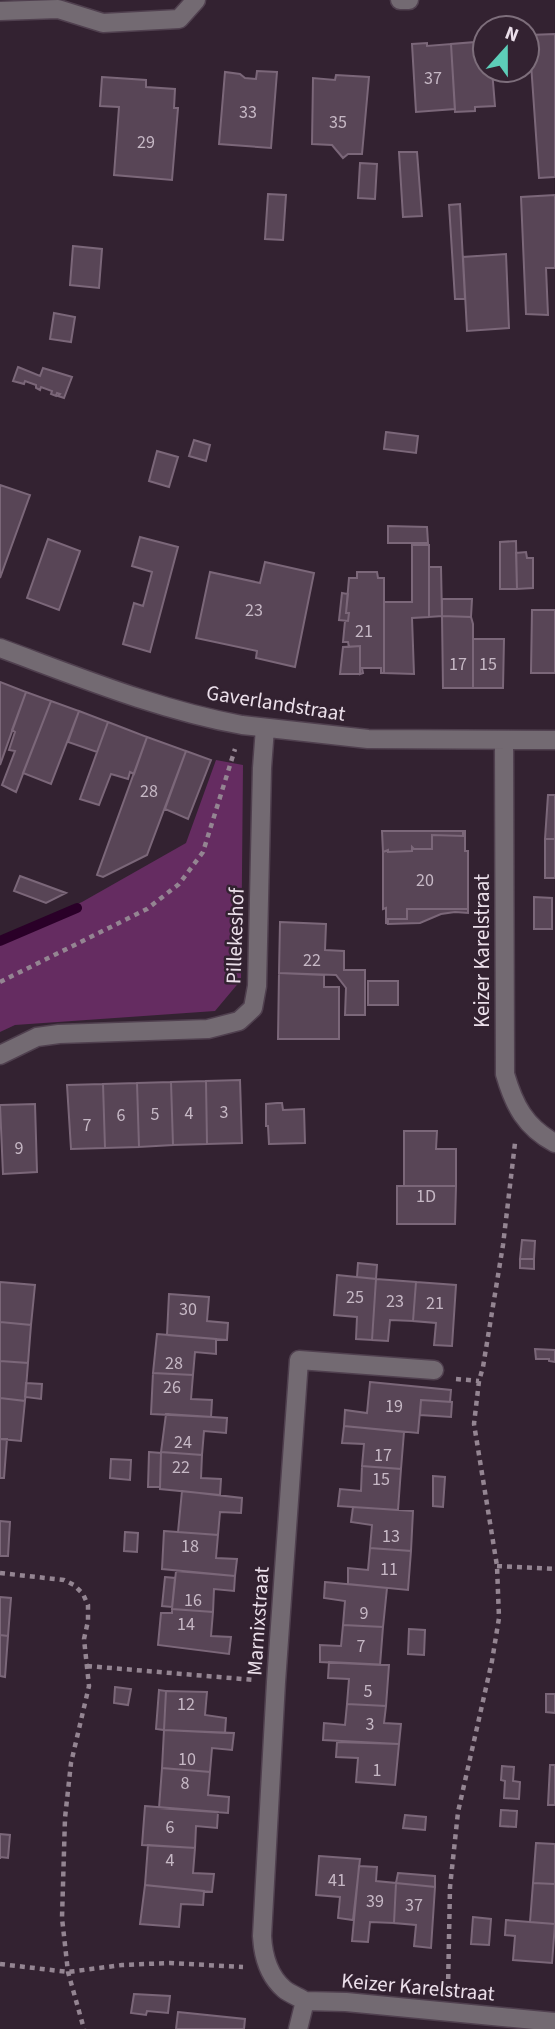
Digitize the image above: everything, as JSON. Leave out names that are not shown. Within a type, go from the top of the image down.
[{"type":"street","points":[[0,10],[58,9],[103,23],[179,19],[196,0]]},
{"type":"street","points":[[400,0],[409,0]]},
{"type":"street","name":"Gaverlandstraat","points":[[0,649],[116,691],[243,725],[368,739],[555,740]]},
{"type":"street","name":"Pillekeshof","points":[[0,1055],[37,1038],[59,1034],[208,1029],[239,1021],[253,1009],[257,986],[265,728]]},
{"type":"street","name":"Keizer Karelstraat","points":[[504,740],[505,1074],[512,1097],[523,1117],[542,1136],[555,1143]]},
{"type":"street","name":"Marnixstraat","points":[[269,1968],[263,1954],[262,1936],[276,1682],[299,1360],[434,1370]]},
{"type":"street","points":[[269,1968],[284,1989],[305,2001],[298,2029]]},
{"type":"street","name":"Keizer Karelstraat","points":[[305,2001],[346,2002],[555,2022]]},
{"type":"path","points":[[0,982],[147,909],[179,884],[203,852],[243,725]]},
{"type":"path","points":[[448,2011],[450,1887],[455,1837],[460,1801],[492,1661],[499,1618],[497,1566],[474,1424],[503,1245],[516,1143],[523,1117]]},
{"type":"path","points":[[497,1566],[555,1569]]},
{"type":"path","points":[[0,1573],[64,1580],[83,1594],[88,1605],[84,1639],[89,1686],[71,1763],[65,1818],[62,1918],[68,1972],[84,2029]]},
{"type":"path","points":[[87,1666],[276,1682]]},
{"type":"path","points":[[0,1964],[68,1972],[122,1965],[170,1963],[269,1968]]},
{"type":"shaded area","points":[[216,760],[243,765],[241,980],[215,1011],[15,1025],[0,1032],[0,938],[82,902],[186,843]]},
{"type":"building","points":[[555,34],[555,177],[539,178],[532,84],[541,84],[541,35]]},
{"type":"building","points":[[471,42],[471,84],[493,84],[495,106],[455,112],[451,44]]},
{"type":"building","points":[[427,43],[427,46],[451,44],[455,109],[416,112],[412,44]]},
{"type":"building","points":[[257,71],[277,72],[271,148],[219,144],[225,72],[256,79]]},
{"type":"building","points":[[336,75],[369,77],[362,154],[348,154],[343,158],[332,145],[312,144],[313,78],[335,80]]},
{"type":"building","points":[[102,77],[146,80],[146,87],[175,89],[174,108],[178,108],[172,180],[114,175],[119,107],[100,106]]},
{"type":"building","points":[[399,152],[417,152],[422,216],[403,217]]},
{"type":"building","points":[[360,163],[377,164],[375,199],[358,198]]},
{"type":"building","points":[[268,194],[286,195],[283,240],[265,239]]},
{"type":"building","points":[[555,195],[555,268],[546,268],[548,315],[526,314],[521,197]]},
{"type":"building","points":[[460,204],[465,299],[455,299],[449,205]]},
{"type":"building","points":[[73,246],[102,249],[99,288],[70,285]]},
{"type":"building","points":[[506,254],[509,328],[467,331],[463,257]]},
{"type":"building","points":[[54,313],[75,317],[71,342],[50,339]]},
{"type":"building","points":[[18,367],[40,376],[43,368],[72,377],[64,398],[41,387],[40,390],[36,385],[25,381],[24,384],[13,381]]},
{"type":"building","points":[[386,432],[418,436],[416,453],[384,449]]},
{"type":"building","points":[[194,440],[210,445],[206,461],[189,456]]},
{"type":"building","points":[[157,451],[178,457],[169,487],[149,481]]},
{"type":"building","points":[[0,485],[30,495],[0,578]]},
{"type":"building","points":[[388,526],[427,527],[428,543],[388,543]]},
{"type":"building","points":[[140,537],[178,547],[150,652],[123,644],[134,603],[143,606],[152,572],[132,566]]},
{"type":"building","points":[[48,539],[80,551],[59,610],[27,598]]},
{"type":"building","points":[[516,541],[517,589],[500,589],[500,542]]},
{"type":"building","points":[[412,545],[429,545],[429,617],[412,618],[414,674],[384,673],[384,602],[412,602]]},
{"type":"building","points":[[526,552],[527,558],[533,558],[533,588],[517,589],[516,553]]},
{"type":"building","points":[[265,562],[314,573],[295,667],[256,658],[257,651],[196,638],[210,572],[260,583]]},
{"type":"building","points":[[429,567],[441,567],[442,616],[429,617]]},
{"type":"building","points":[[357,572],[377,572],[378,578],[384,578],[384,673],[381,673],[381,668],[362,668],[363,673],[360,674],[360,646],[349,647],[348,642],[343,642],[345,621],[348,621],[349,613],[346,613],[349,578],[357,578]]},
{"type":"building","points":[[342,593],[348,594],[348,621],[339,620]]},
{"type":"building","points":[[442,599],[472,599],[471,617],[442,616]]},
{"type":"building","points":[[532,610],[555,610],[555,673],[531,673]]},
{"type":"building","points":[[442,616],[471,617],[473,688],[443,688]]},
{"type":"building","points":[[473,639],[504,639],[503,688],[473,688]]},
{"type":"building","points":[[360,646],[360,674],[340,674],[343,647]]},
{"type":"building","points":[[0,682],[26,692],[0,765]]},
{"type":"building","points":[[26,692],[51,701],[16,792],[2,785],[15,751],[9,750],[15,732],[12,730]]},
{"type":"building","points":[[51,701],[79,711],[51,784],[23,773]]},
{"type":"building","points":[[79,711],[108,722],[97,752],[68,742]]},
{"type":"building","points":[[108,722],[147,737],[134,774],[130,772],[128,779],[111,774],[99,805],[80,799]]},
{"type":"building","points":[[147,737],[186,751],[147,855],[103,877],[97,875]]},
{"type":"building","points":[[186,751],[211,760],[188,819],[165,809]]},
{"type":"building","points":[[548,795],[555,795],[555,839],[545,839]]},
{"type":"building","points":[[382,831],[463,831],[463,836],[432,835],[432,849],[412,847],[412,851],[383,852]]},
{"type":"building","points":[[463,831],[465,851],[468,851],[468,909],[407,909],[407,919],[388,919],[386,924],[386,908],[383,909],[383,852],[412,851],[412,847],[432,849],[432,835],[463,836]]},
{"type":"building","points":[[545,839],[555,839],[555,878],[545,878]]},
{"type":"building","points":[[20,876],[66,893],[46,903],[14,891]]},
{"type":"building","points":[[534,897],[552,898],[552,929],[534,929]]},
{"type":"building","points":[[407,909],[468,909],[468,913],[441,914],[420,923],[388,924],[388,919],[407,919]]},
{"type":"building","points":[[280,922],[326,924],[325,950],[344,951],[344,970],[365,970],[365,1015],[345,1015],[346,988],[336,975],[279,973]]},
{"type":"building","points":[[279,973],[324,975],[324,987],[339,987],[339,1039],[278,1039]]},
{"type":"building","points":[[368,981],[398,981],[398,1005],[368,1005]]},
{"type":"building","points":[[240,1080],[242,1143],[207,1144],[206,1081]]},
{"type":"building","points":[[206,1081],[207,1144],[173,1145],[171,1082]]},
{"type":"building","points":[[171,1082],[173,1145],[139,1147],[137,1083]]},
{"type":"building","points":[[137,1083],[139,1147],[105,1148],[103,1084]]},
{"type":"building","points":[[103,1084],[105,1148],[71,1149],[67,1085]]},
{"type":"building","points":[[282,1103],[283,1110],[304,1109],[305,1143],[269,1144],[266,1104]]},
{"type":"building","points":[[35,1104],[37,1172],[3,1174],[0,1105]]},
{"type":"building","points":[[404,1131],[437,1131],[436,1149],[456,1149],[456,1186],[404,1186]]},
{"type":"building","points":[[397,1186],[456,1186],[455,1224],[397,1224]]},
{"type":"building","points":[[522,1240],[535,1241],[534,1259],[520,1259]]},
{"type":"building","points":[[520,1259],[534,1259],[534,1269],[520,1268]]},
{"type":"building","points":[[358,1263],[377,1265],[376,1279],[357,1277]]},
{"type":"building","points":[[337,1275],[376,1279],[372,1340],[356,1339],[357,1317],[334,1315]]},
{"type":"building","points":[[376,1279],[416,1282],[413,1321],[390,1320],[388,1341],[372,1340]]},
{"type":"building","points":[[0,1282],[35,1285],[31,1325],[0,1322]]},
{"type":"building","points":[[416,1282],[456,1285],[452,1346],[434,1345],[436,1323],[413,1321]]},
{"type":"building","points":[[169,1294],[209,1297],[207,1321],[228,1323],[227,1340],[167,1335]]},
{"type":"building","points":[[0,1322],[31,1325],[28,1363],[0,1361]]},
{"type":"building","points":[[157,1334],[216,1339],[216,1354],[195,1352],[193,1375],[153,1373]]},
{"type":"building","points":[[535,1349],[555,1350],[555,1362],[536,1359]]},
{"type":"building","points":[[0,1361],[28,1363],[25,1401],[0,1398]]},
{"type":"building","points":[[153,1373],[193,1375],[191,1399],[212,1400],[211,1417],[151,1414]]},
{"type":"building","points":[[370,1382],[451,1390],[450,1402],[421,1400],[418,1433],[344,1426],[345,1410],[367,1413]]},
{"type":"building","points":[[26,1383],[42,1384],[41,1399],[25,1397]]},
{"type":"building","points":[[0,1398],[25,1401],[21,1441],[0,1439]]},
{"type":"building","points":[[421,1400],[452,1402],[451,1417],[420,1415]]},
{"type":"building","points":[[166,1414],[227,1418],[226,1433],[204,1431],[202,1455],[161,1452]]},
{"type":"building","points":[[344,1426],[404,1432],[401,1469],[362,1466],[364,1444],[342,1443]]},
{"type":"building","points":[[0,1439],[7,1439],[4,1478],[0,1478]]},
{"type":"building","points":[[149,1452],[161,1453],[160,1487],[148,1487]]},
{"type":"building","points":[[161,1452],[202,1455],[201,1478],[221,1479],[220,1495],[160,1489]]},
{"type":"building","points":[[111,1459],[131,1460],[130,1480],[110,1478]]},
{"type":"building","points":[[362,1466],[401,1469],[398,1510],[338,1506],[340,1489],[361,1491]]},
{"type":"building","points":[[433,1476],[445,1477],[443,1507],[433,1506]]},
{"type":"building","points":[[182,1491],[242,1498],[241,1513],[220,1512],[218,1535],[178,1532]]},
{"type":"building","points":[[353,1507],[413,1511],[411,1551],[370,1548],[372,1525],[351,1522]]},
{"type":"building","points":[[0,1521],[10,1522],[8,1556],[0,1556]]},
{"type":"building","points":[[164,1531],[218,1535],[216,1558],[237,1559],[235,1576],[162,1569]]},
{"type":"building","points":[[125,1532],[138,1533],[137,1552],[124,1551]]},
{"type":"building","points":[[370,1548],[411,1551],[408,1590],[348,1584],[348,1568],[368,1570]]},
{"type":"building","points":[[176,1571],[235,1576],[234,1591],[214,1589],[213,1612],[172,1609]]},
{"type":"building","points":[[165,1577],[175,1578],[172,1607],[162,1606]]},
{"type":"building","points":[[325,1582],[387,1588],[383,1627],[343,1625],[345,1601],[324,1598]]},
{"type":"building","points":[[0,1597],[11,1598],[8,1636],[0,1635]]},
{"type":"building","points":[[172,1609],[213,1612],[211,1636],[231,1637],[229,1654],[158,1645],[161,1613],[172,1613]]},
{"type":"building","points":[[343,1625],[383,1627],[380,1665],[320,1662],[320,1645],[341,1646]]},
{"type":"building","points":[[409,1629],[425,1630],[424,1655],[408,1654]]},
{"type":"building","points":[[0,1635],[8,1636],[5,1677],[0,1676]]},
{"type":"building","points":[[329,1662],[389,1665],[386,1706],[347,1704],[349,1679],[328,1678]]},
{"type":"building","points":[[115,1687],[131,1689],[128,1705],[114,1703]]},
{"type":"building","points":[[159,1690],[166,1691],[164,1730],[156,1729]]},
{"type":"building","points":[[166,1691],[207,1692],[205,1715],[226,1718],[225,1733],[164,1730]]},
{"type":"building","points":[[546,1694],[555,1694],[555,1713],[546,1712]]},
{"type":"building","points":[[347,1704],[386,1706],[384,1723],[401,1724],[399,1744],[323,1740],[324,1723],[345,1725]]},
{"type":"building","points":[[164,1730],[234,1733],[232,1750],[212,1748],[210,1772],[162,1768]]},
{"type":"building","points":[[337,1742],[399,1744],[395,1785],[356,1782],[358,1758],[336,1757]]},
{"type":"building","points":[[550,1765],[555,1765],[555,1805],[548,1805]]},
{"type":"building","points":[[502,1766],[514,1767],[513,1781],[520,1782],[519,1799],[504,1798]]},
{"type":"building","points":[[162,1768],[210,1772],[208,1795],[229,1797],[228,1813],[159,1808]]},
{"type":"building","points":[[145,1806],[218,1812],[217,1828],[196,1826],[195,1848],[142,1845]]},
{"type":"building","points":[[501,1810],[517,1811],[516,1827],[500,1826]]},
{"type":"building","points":[[405,1815],[426,1817],[425,1830],[403,1828]]},
{"type":"building","points":[[0,1834],[10,1835],[8,1858],[0,1857]]},
{"type":"building","points":[[536,1843],[555,1844],[555,1884],[533,1883]]},
{"type":"building","points":[[148,1845],[195,1848],[193,1873],[214,1874],[212,1892],[145,1885]]},
{"type":"building","points":[[319,1856],[360,1859],[353,1920],[338,1918],[340,1897],[316,1895]]},
{"type":"building","points":[[359,1866],[377,1867],[376,1881],[396,1883],[394,1923],[370,1922],[368,1942],[352,1941]]},
{"type":"building","points":[[398,1873],[435,1876],[435,1887],[396,1883]]},
{"type":"building","points":[[396,1883],[435,1887],[431,1948],[414,1946],[416,1925],[394,1923]]},
{"type":"building","points":[[533,1883],[555,1884],[555,1924],[530,1922]]},
{"type":"building","points":[[145,1885],[204,1891],[203,1905],[181,1904],[179,1927],[140,1924]]},
{"type":"building","points":[[473,1917],[491,1919],[489,1945],[471,1944]]},
{"type":"building","points":[[506,1920],[555,1924],[552,1963],[513,1960],[515,1936],[505,1935]]},
{"type":"building","points":[[134,1994],[170,1996],[168,2013],[131,2013]]},
{"type":"building","points":[[178,2012],[245,2019],[244,2029],[176,2029]]},
{"type":"waterway","points":[[0,941],[77,908]]}]
